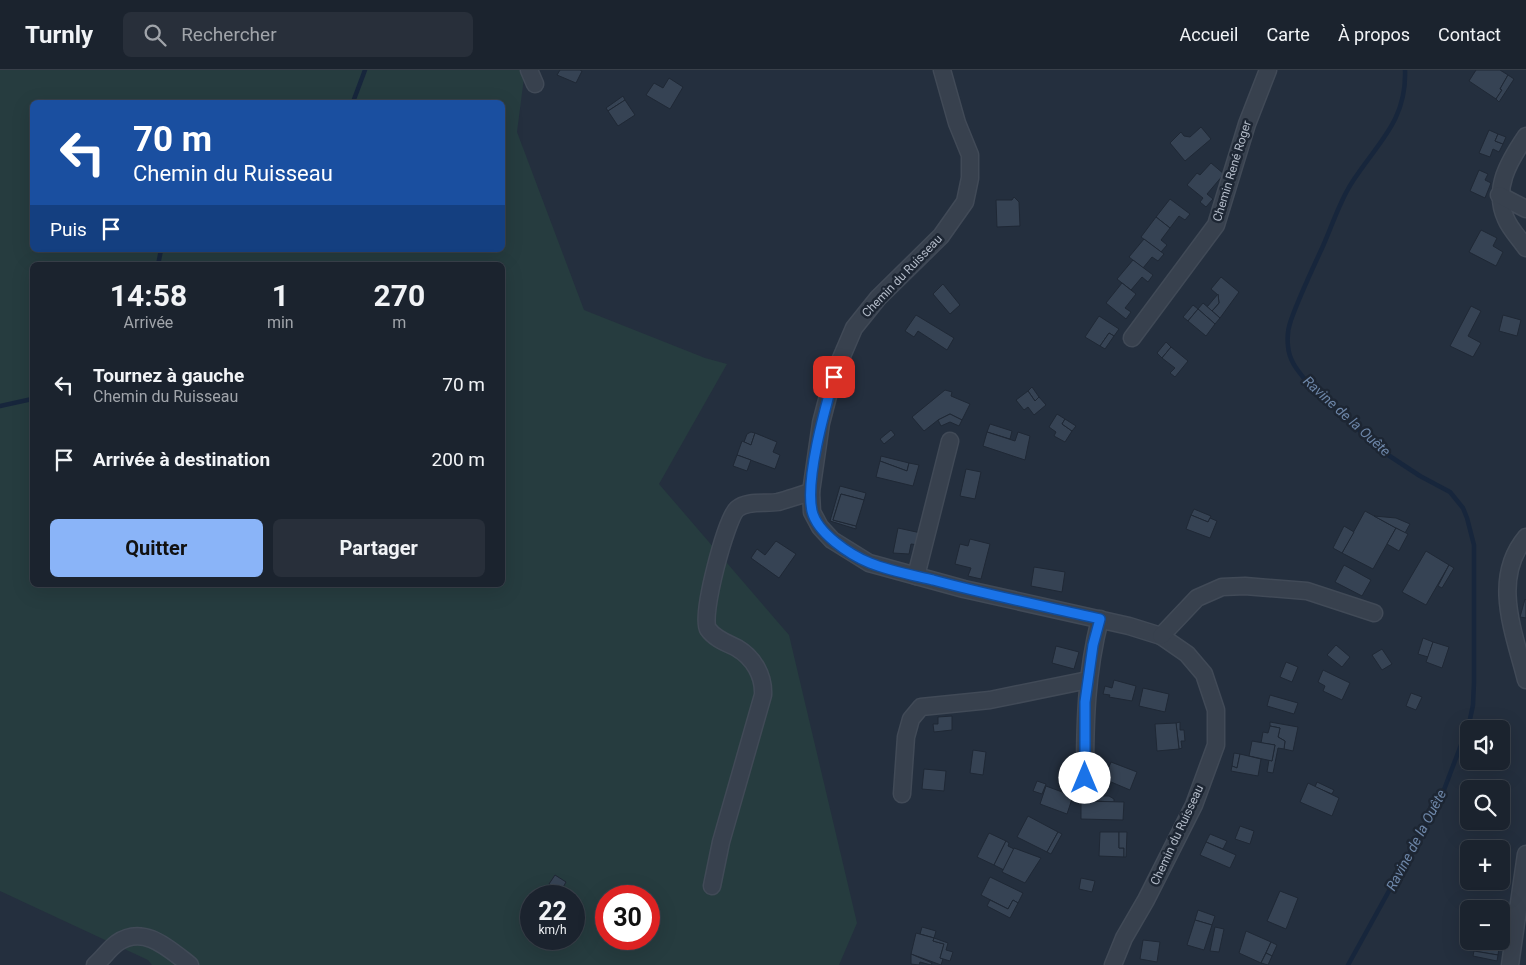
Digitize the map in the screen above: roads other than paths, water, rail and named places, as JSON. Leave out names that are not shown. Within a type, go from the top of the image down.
[{"type":"street","name":"Chemin du Ruisseau","points":[[942,70],[957,122],[970,155],[970,178],[965,202],[941,236],[878,298],[854,328],[834,377],[821,423],[811,492],[812,512],[820,527],[832,540],[869,563],[916,576],[1100,619],[1161,636],[1187,654],[1204,674],[1216,710],[1216,745],[1194,806],[1146,900],[1124,938],[1113,965]]},
{"type":"street","name":"Chemin René Roger","points":[[1132,338],[1216,225],[1247,124],[1268,70]]},
{"type":"street","points":[[1526,136],[1506,171],[1499,195],[1506,220],[1526,248]]},
{"type":"street","points":[[1499,195],[1526,209]]},
{"type":"street","points":[[916,576],[950,441]]},
{"type":"street","points":[[712,886],[721,842],[763,695],[764,682],[757,668],[739,650],[715,637],[707,628],[706,611],[730,518],[738,508],[752,504],[778,502],[811,492]]},
{"type":"street","points":[[1526,537],[1518,547],[1508,572],[1506,600],[1526,680]]},
{"type":"street","points":[[1161,636],[1197,598],[1222,587],[1244,586],[1307,591],[1374,613]]},
{"type":"street","points":[[1085,778],[1085,702],[1100,619]]},
{"type":"street","points":[[902,794],[906,737],[911,719],[921,707],[990,700],[1088,680]]},
{"type":"street","points":[[1510,965],[1526,854]]},
{"type":"street","points":[[95,965],[125,938],[142,936],[160,942],[190,965]]},
{"type":"waterway","points":[[354,100],[365,70]]},
{"type":"waterway","name":"Ravine de la Ouête","points":[[1348,965],[1442,795],[1469,724],[1473,705],[1474,545],[1463,508],[1450,492],[1420,476],[1382,451],[1307,382],[1292,361],[1288,346],[1291,320],[1343,199],[1351,184],[1388,132],[1401,104],[1405,70]]},
{"type":"waterway","points":[[159,262],[161,252]]},
{"type":"waterway","points":[[0,406],[30,399]]}]
